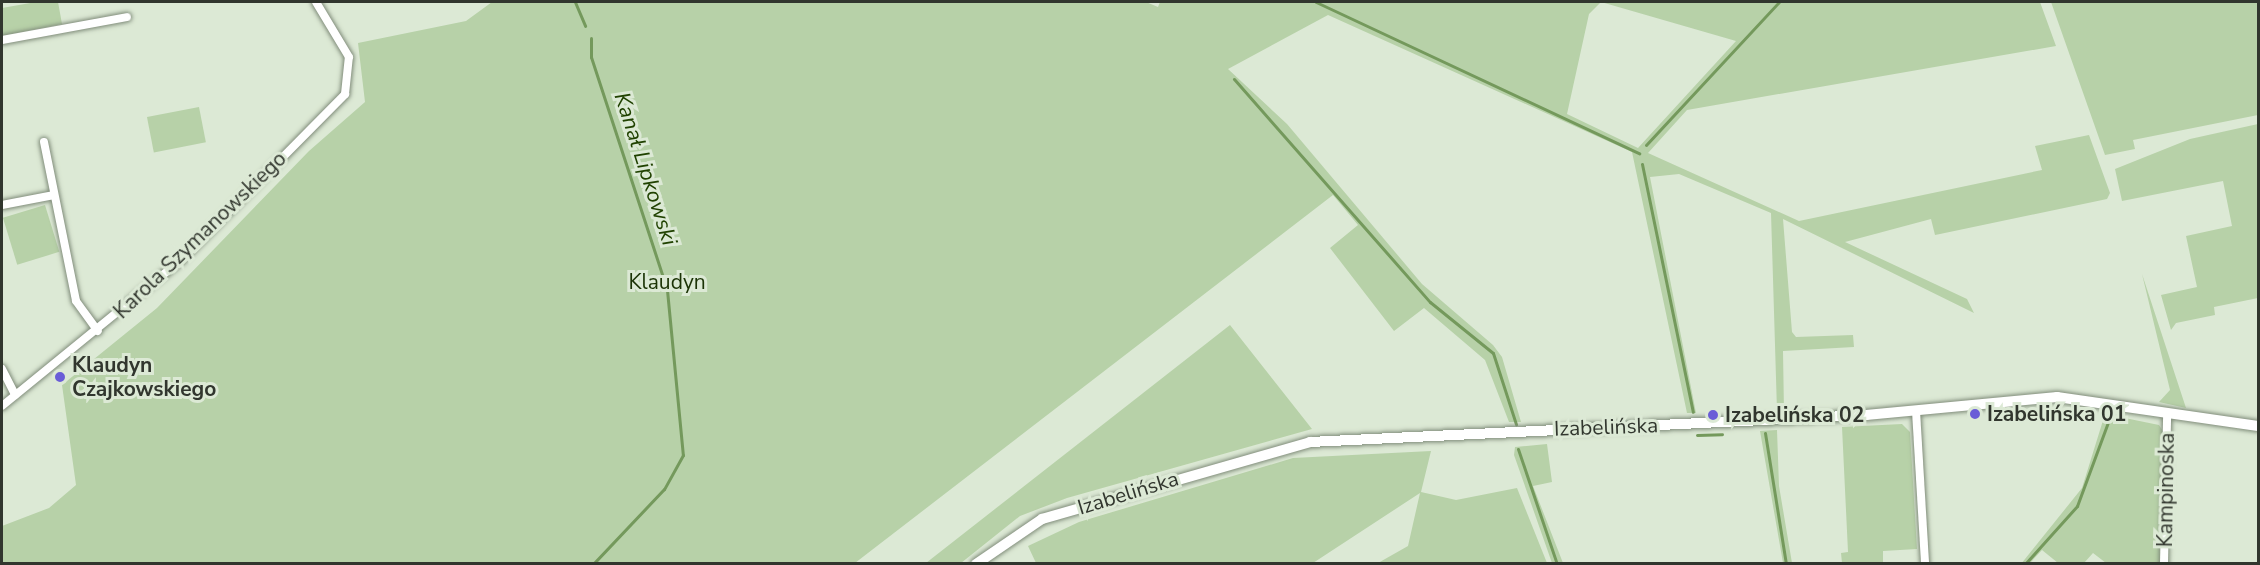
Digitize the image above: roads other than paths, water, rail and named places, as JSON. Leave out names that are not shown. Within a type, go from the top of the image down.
[{"type":"street","name":"Karola Szymanowskiego","points":[[2,406],[98,331],[182,259],[338,104],[350,79],[349,57],[316,2]]},
{"type":"street","points":[[2,40],[127,17]]},
{"type":"street","points":[[44,142],[76,301],[98,331]]},
{"type":"street","points":[[2,205],[54,195]]},
{"type":"street","points":[[2,369],[15,395]]},
{"type":"street","name":"Izabelińska","points":[[976,564],[1042,519],[1310,442],[1916,411],[2069,398],[2167,416],[2259,426]]},
{"type":"street","points":[[1916,411],[1925,564]]},
{"type":"street","name":"Kampinoska","points":[[2164,564],[2167,416]]},
{"type":"waterway","name":"Kanał Lipkowski","points":[[575,2],[585,26]]},
{"type":"waterway","points":[[1316,2],[1639,153]]},
{"type":"waterway","points":[[1646,145],[1779,2]]},
{"type":"waterway","name":"Kanał Lipkowski","points":[[591,38],[591,57],[667,290],[683,455],[664,489],[593,564]]},
{"type":"waterway","points":[[1234,79],[1430,302],[1493,353],[1516,424]]},
{"type":"waterway","points":[[1642,164],[1693,412]]},
{"type":"waterway","points":[[2025,564],[2077,506],[2111,414]]},
{"type":"waterway","points":[[1765,433],[1786,564]]},
{"type":"waterway","points":[[1697,435],[1722,434]]},
{"type":"waterway","points":[[1518,449],[1557,564]]},
{"type":"place","name":"Klaudyn Czajkowskiego","points":[[60,377]]},
{"type":"place","name":"Izabelińska 01","points":[[1975,414]]},
{"type":"place","name":"Izabelińska 02","points":[[1713,415]]},
{"type":"park label","name":"Klaudyn","points":[[667,282]]}]
